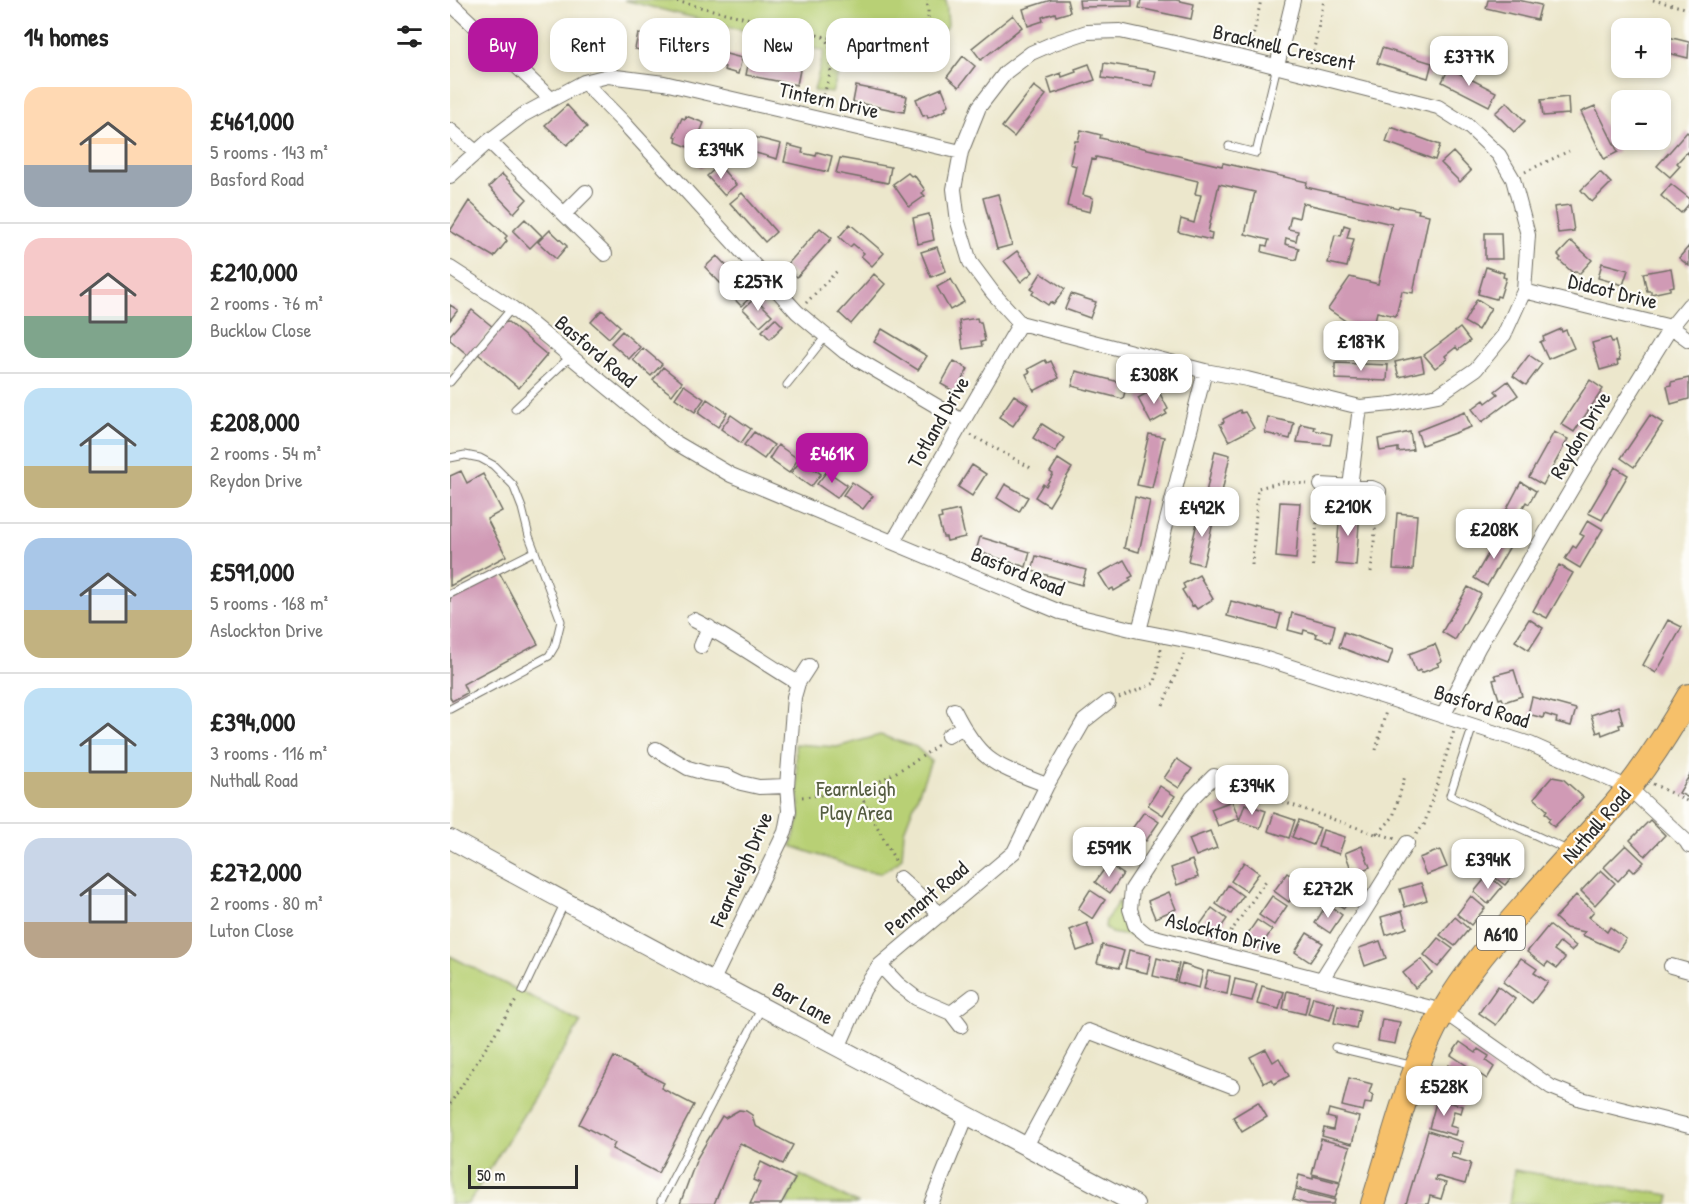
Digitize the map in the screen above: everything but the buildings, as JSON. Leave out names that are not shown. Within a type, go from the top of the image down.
[{"type":"highway","name":"Nuthall Road","points":[[1372,1204],[1402,1105],[1424,1048],[1443,1011],[1495,939],[1633,782],[1687,706]]},
{"type":"street","points":[[1277,66],[1293,0]]},
{"type":"street","points":[[450,3],[551,99]]},
{"type":"street","name":"Bracknell Crescent","points":[[1120,31],[1277,66],[1438,107],[1468,126],[1499,155],[1513,179],[1528,235],[1524,291],[1504,335],[1476,369],[1438,395],[1392,404],[1360,407],[1205,371],[1020,323],[993,293],[970,262],[958,222],[954,189],[961,152],[979,107],[1006,72],[1031,53],[1087,32],[1120,31]]},
{"type":"street","name":"Tintern Drive","points":[[450,176],[489,141],[523,115],[584,82],[608,76],[664,83],[961,152]]},
{"type":"street","points":[[584,82],[797,312],[845,352],[960,425]]},
{"type":"street","points":[[450,130],[476,152]]},
{"type":"street","points":[[489,141],[605,254]]},
{"type":"street","points":[[564,214],[586,192]]},
{"type":"street","name":"Basford Road","points":[[450,268],[512,309],[673,441],[731,475],[1060,612],[1260,657],[1530,744],[1633,782],[1689,846]]},
{"type":"street","name":"Didcot Drive","points":[[1524,291],[1671,327],[1689,340]]},
{"type":"street","name":"Reydon Drive","points":[[1443,716],[1478,648],[1585,466],[1671,327],[1689,305]]},
{"type":"street","name":"Totland Drive","points":[[893,542],[1020,323]]},
{"type":"street","points":[[1139,631],[1205,371]]},
{"type":"street","points":[[1350,487],[1360,407]]},
{"type":"street","points":[[1321,485],[1379,491]]},
{"type":"street","points":[[694,620],[725,635],[751,655],[798,683]]},
{"type":"street","points":[[701,646],[709,627]]},
{"type":"street","name":"Fearnleigh Drive","points":[[713,980],[785,832],[789,811],[788,791],[794,697],[798,683],[809,666]]},
{"type":"street","name":"Pennant Road","points":[[838,1048],[864,989],[880,965],[1014,852],[1079,717],[1108,702]]},
{"type":"street","points":[[954,710],[978,750],[990,761],[1004,769],[1047,785]]},
{"type":"street","points":[[948,736],[963,727]]},
{"type":"street","points":[[656,749],[688,768],[726,776],[741,783],[788,791]]},
{"type":"street","name":"Aslockton Drive","points":[[1215,776],[1192,798],[1132,889],[1130,909],[1134,925],[1147,935],[1443,1011]]},
{"type":"street","name":"Bar Lane","points":[[450,839],[838,1048],[1136,1204]]},
{"type":"street","points":[[1322,979],[1407,843]]},
{"type":"street","points":[[900,878],[941,915]]},
{"type":"street","points":[[880,965],[898,984],[916,998],[951,1013],[961,1026]]},
{"type":"street","points":[[1671,966],[1689,971]]},
{"type":"street","points":[[951,1013],[973,996]]},
{"type":"street","points":[[1443,1011],[1551,1087],[1581,1099],[1689,1126]]},
{"type":"street","points":[[1026,1146],[1088,1031],[1232,1086]]},
{"type":"street","points":[[931,1204],[966,1115]]},
{"type":"lane","points":[[1228,147],[1256,153],[1277,66]]},
{"type":"lane","points":[[450,382],[512,309]]},
{"type":"lane","points":[[787,385],[826,336]]},
{"type":"lane","points":[[515,409],[570,357]]},
{"type":"lane","points":[[450,458],[465,455],[480,458],[493,465],[513,485],[561,621],[555,646],[549,656],[450,709]]},
{"type":"lane","points":[[450,594],[535,551]]},
{"type":"lane","points":[[1473,726],[1450,795],[1572,852]]},
{"type":"lane","points":[[523,991],[564,902]]},
{"type":"lane","points":[[662,1201],[763,1006]]},
{"type":"lane","points":[[1335,1047],[1417,1066]]},
{"type":"path","points":[[671,0],[821,36],[901,50],[919,44],[927,32],[927,0]]},
{"type":"path","points":[[1247,60],[1261,0]]},
{"type":"path","points":[[1308,74],[1324,0]]},
{"type":"path","points":[[1653,0],[1689,9]]},
{"type":"path","points":[[1676,6],[1677,0]]},
{"type":"path","points":[[821,36],[832,50],[833,60],[824,93]]},
{"type":"path","points":[[1513,179],[1569,151]]},
{"type":"path","points":[[797,312],[838,270]]},
{"type":"path","points":[[960,425],[1032,469]]},
{"type":"path","points":[[1252,565],[1258,488],[1283,482],[1321,485],[1313,566]]},
{"type":"path","points":[[1371,573],[1379,491]]},
{"type":"path","points":[[1108,702],[1155,683],[1163,635]]},
{"type":"path","points":[[1163,705],[1189,640]]},
{"type":"path","points":[[1376,750],[1389,699]]},
{"type":"path","points":[[1215,776],[1230,784],[1407,843],[1424,825],[1457,721]]},
{"type":"path","points":[[860,795],[872,785],[916,762],[948,736]]},
{"type":"path","points":[[1378,835],[1393,817],[1405,776]]},
{"type":"path","points":[[1633,782],[1689,802]]},
{"type":"path","points":[[788,791],[851,792],[860,795],[897,863],[900,878]]},
{"type":"path","points":[[1216,953],[1267,879]]},
{"type":"path","points":[[450,1104],[523,991]]},
{"type":"green space","points":[[624,0],[946,0],[947,18],[826,18],[826,72],[839,72],[832,93],[814,91],[824,51],[814,48],[814,18],[742,18],[742,30],[730,27],[730,18],[695,18]]},
{"type":"green space","name":"Fearnleigh Play Area","points":[[880,735],[916,747],[931,761],[904,831],[902,857],[881,873],[865,871],[791,846],[800,817],[795,744],[837,747]]},
{"type":"green space","points":[[1119,901],[1126,927],[1134,937],[1111,933],[1105,927],[1106,920]]},
{"type":"green space","points":[[450,956],[581,1022],[468,1204],[450,1204]]},
{"type":"green space","points":[[1514,1170],[1670,1195],[1668,1204],[1509,1204]]},
{"type":"green space","points":[[800,1175],[859,1204],[786,1204]]}]
